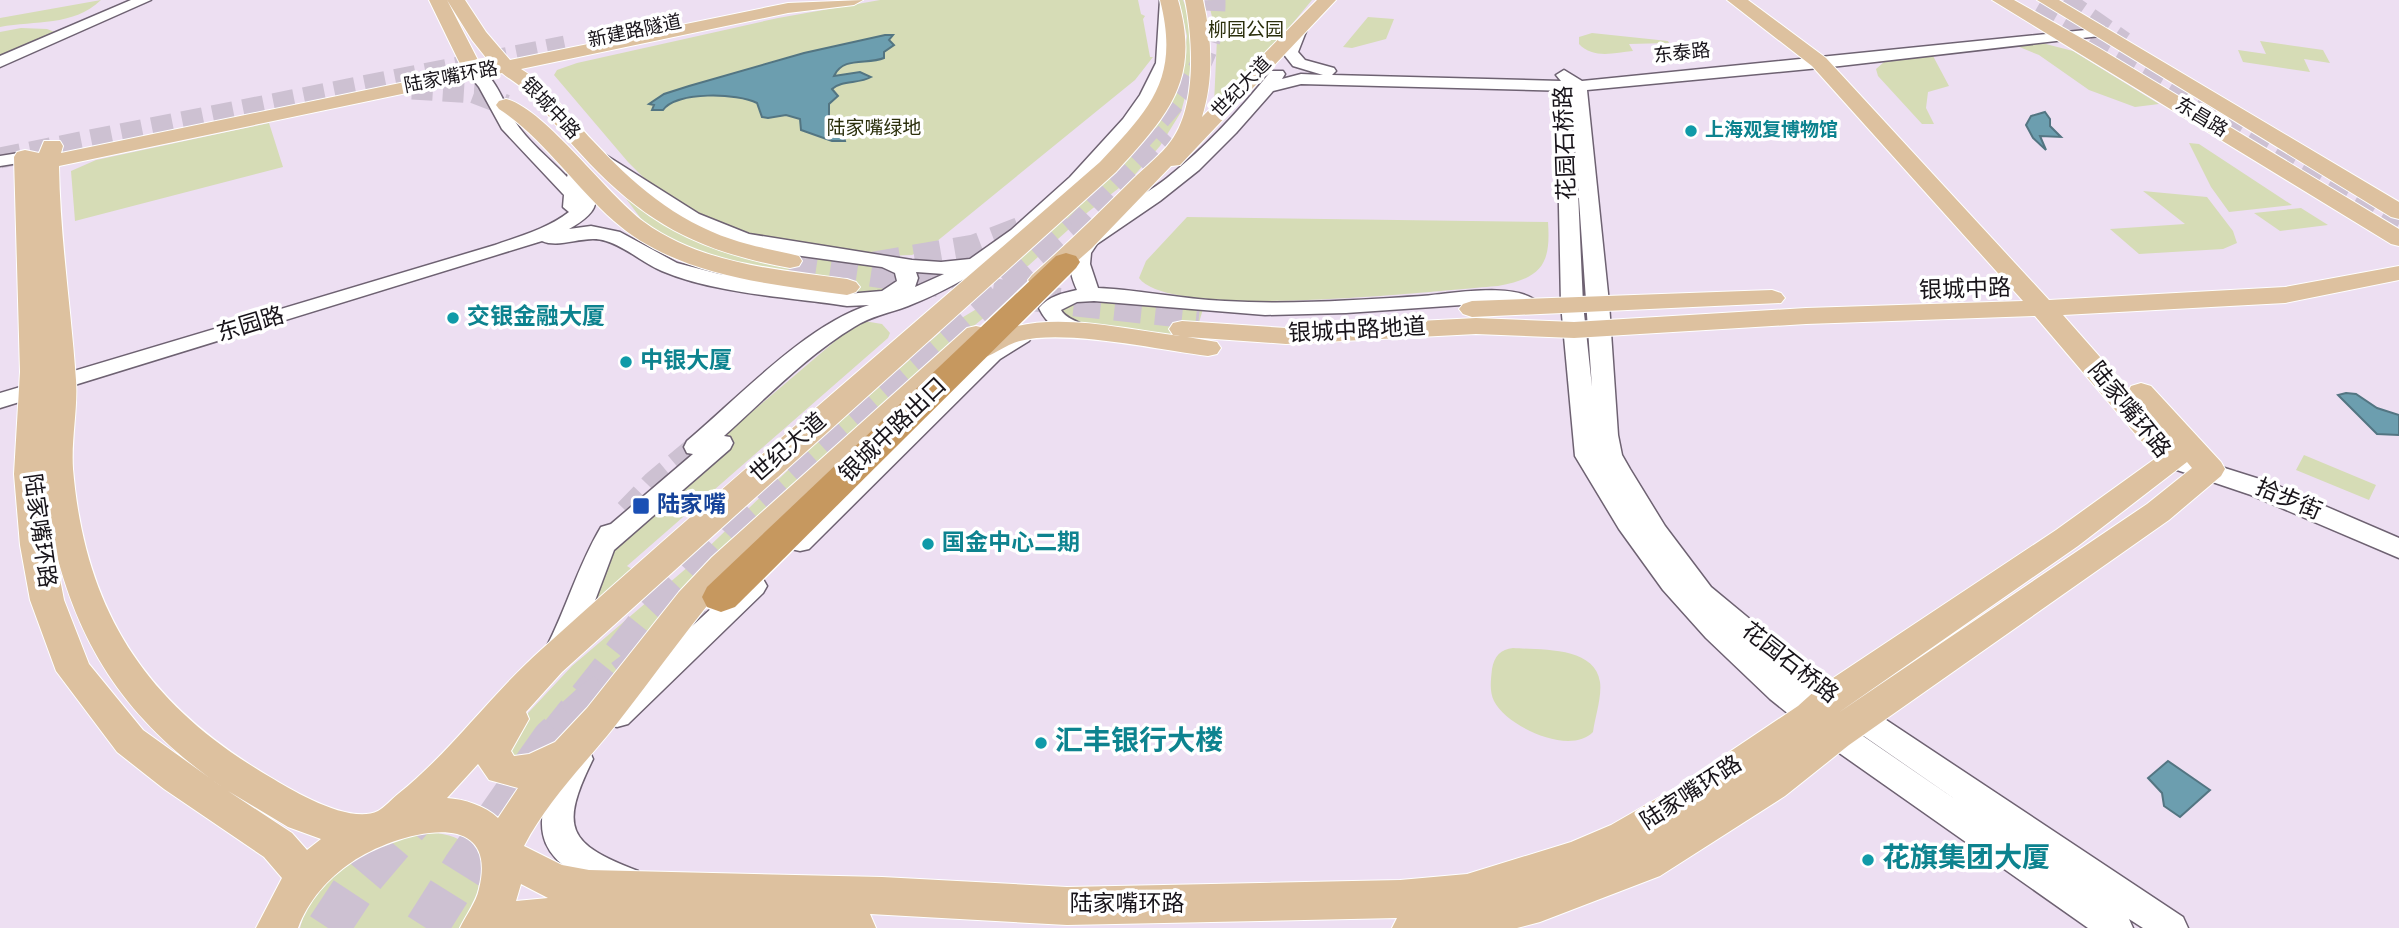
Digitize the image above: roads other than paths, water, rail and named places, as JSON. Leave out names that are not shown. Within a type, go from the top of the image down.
[{"type":"highway","name":"银城中路出口","points":[[720,597],[1066,262]]},
{"type":"main road","name":"陆家嘴环路","points":[[500,61],[758,0]]},
{"type":"main road","name":"陆家嘴环路","points":[[725,7],[766,0]]},
{"type":"main road","points":[[788,4],[830,0]]},
{"type":"main road","name":"陆家嘴环路","points":[[306,877],[278,845],[177,778],[131,741],[74,671],[47,600],[36,545],[29,474],[42,155],[788,4],[854,0]]},
{"type":"main road","name":"世纪大道","points":[[381,826],[430,791],[544,668],[986,267],[1072,202],[1132,142],[1166,94],[1178,65],[1179,35],[1168,0]]},
{"type":"main road","points":[[1177,151],[1193,113],[1199,83],[1201,33],[1194,0]]},
{"type":"main road","name":"世纪大道","points":[[500,853],[518,819],[585,738],[691,601],[723,565],[954,353],[1083,243],[1327,0]]},
{"type":"main road","name":"陆家嘴环路","points":[[1736,0],[1825,58]]},
{"type":"main road","points":[[1751,0],[1825,58]]},
{"type":"main road","points":[[1767,0],[1786,14]]},
{"type":"main road","name":"东昌路","points":[[2001,0],[2091,26],[2399,212]]},
{"type":"main road","points":[[2016,0],[2045,14]]},
{"type":"main road","name":"银城中路","points":[[452,2],[500,61],[530,83],[584,161],[598,193]]},
{"type":"main road","name":"银城中路","points":[[452,2],[471,67]]},
{"type":"main road","name":"新建路隧道","points":[[565,46],[788,4]]},
{"type":"main road","name":"东昌路","points":[[2045,14],[2399,239]]},
{"type":"main road","name":"陆家嘴环路","points":[[483,926],[655,904],[882,896],[1065,917],[1400,900],[1467,892],[1578,858],[1625,837],[1835,716],[2158,512],[2210,469],[2046,298],[1825,58],[1805,28]]},
{"type":"main road","points":[[506,104],[662,215],[690,231],[733,247],[790,261]]},
{"type":"main road","name":"世纪大道","points":[[1066,262],[1110,223],[1177,151]]},
{"type":"main road","points":[[598,193],[640,230],[695,256],[764,274],[847,286]]},
{"type":"main road","name":"银城中路","points":[[1530,317],[1806,316],[2258,282],[2339,270],[2399,254]]},
{"type":"main road","name":"银城中路","points":[[2046,298],[2285,295],[2399,274]]},
{"type":"main road","name":"陆家嘴环路","points":[[1413,928],[1474,920],[1540,903],[1646,863],[1772,785],[1835,716],[2067,538],[2174,460],[2046,298]]},
{"type":"main road","points":[[974,353],[1002,338],[1043,330],[1077,330],[1172,346],[1275,351],[1510,337],[1520,336],[1530,317]]},
{"type":"main road","name":"银城中路地道","points":[[1191,322],[1286,336],[1476,326],[1530,317]]},
{"type":"main road","name":"陆家嘴环路","points":[[31,392],[58,465],[65,519],[86,600],[116,662],[154,712],[189,745],[312,822],[341,830],[381,826]]},
{"type":"main road","points":[[544,668],[534,695],[496,739],[492,750],[493,759],[505,771],[525,773],[536,770],[585,738]]},
{"type":"main road","points":[[277,928],[285,907],[306,877],[336,850],[381,826],[422,815],[449,814],[473,821],[490,834],[500,853],[503,874],[500,887],[483,926]]},
{"type":"main road","name":"陆家嘴环路","points":[[500,853],[557,883],[655,904],[855,928]]},
{"type":"street","points":[[0,62],[144,0]]},
{"type":"street","points":[[696,447],[806,354],[854,318],[986,267],[1136,117],[1161,74],[1167,54],[1164,8],[1168,0]]},
{"type":"street","name":"东泰路","points":[[1267,87],[1301,79],[1568,82],[1825,58],[2045,14],[2091,26]]},
{"type":"street","points":[[1090,294],[1080,270],[1082,251],[1110,223],[1167,190],[1267,87],[1290,51],[1299,29]]},
{"type":"street","name":"东泰路","points":[[1290,51],[1299,63],[1335,71],[1568,82]]},
{"type":"street","points":[[471,67],[486,85],[508,125],[569,190],[574,201],[573,207],[563,219],[502,249]]},
{"type":"street","name":"花园石桥路","points":[[1568,82],[1586,316],[1605,435],[1610,455],[1656,531],[1702,594],[1782,662],[1835,716],[2116,928]]},
{"type":"street","points":[[0,161],[42,155]]},
{"type":"street","points":[[502,249],[555,229],[582,211],[588,198],[576,179],[584,161],[709,227],[747,240],[952,268],[972,264],[986,267]]},
{"type":"street","points":[[598,193],[613,236]]},
{"type":"street","points":[[502,249],[563,235],[591,232],[613,236],[680,270],[718,280],[847,300],[887,297],[907,284],[908,278],[904,270],[882,260]]},
{"type":"street","name":"东园路","points":[[31,392],[502,249]]},
{"type":"street","points":[[1077,330],[1055,319],[1050,308],[1061,299],[1090,294],[1199,306],[1264,309],[1508,296],[1530,317]]},
{"type":"street","points":[[655,904],[573,856],[561,840],[555,819],[559,797],[585,738],[992,354],[1012,341],[1043,330]]},
{"type":"street","points":[[603,545],[795,378],[806,354]]},
{"type":"street","name":"拾步街","points":[[2174,460],[2210,469],[2399,549]]},
{"type":"street","points":[[544,668],[570,629],[603,545],[626,511]]},
{"type":"street","name":"花园石桥路","points":[[1835,716],[2171,928]]},
{"type":"street","points":[[598,928],[655,904]]},
{"type":"water","points":[[893,35],[889,40],[894,45],[884,52],[884,58],[849,63],[834,76],[860,72],[871,77],[841,84],[832,89],[838,96],[829,104],[829,119],[851,127],[843,133],[845,141],[832,141],[801,130],[800,119],[786,115],[762,117],[757,103],[736,97],[680,99],[663,110],[652,110],[654,105],[649,104],[664,94],[689,86],[804,53]]},
{"type":"water","points":[[2045,112],[2050,119],[2050,126],[2061,137],[2040,136],[2046,150],[2033,138],[2026,125],[2031,116]]},
{"type":"water","points":[[2356,394],[2377,408],[2399,415],[2399,435],[2377,434],[2338,395]]},
{"type":"water","points":[[2168,761],[2210,790],[2180,817],[2164,806],[2162,793],[2148,778]]},
{"type":"tunnel","points":[[1139,142],[1181,95],[1202,61],[1214,23],[1215,0]]},
{"type":"tunnel","points":[[2064,0],[2124,42]]},
{"type":"tunnel","points":[[2035,11],[2399,224]]},
{"type":"tunnel","points":[[0,158],[565,46]]},
{"type":"tunnel","points":[[412,89],[474,93],[506,105]]},
{"type":"tunnel","points":[[1074,227],[1166,133]]},
{"type":"tunnel","points":[[1024,229],[1032,226]]},
{"type":"tunnel","points":[[874,265],[974,248],[1029,227]]},
{"type":"tunnel","points":[[999,292],[1074,227]]},
{"type":"tunnel","points":[[790,261],[999,292]]},
{"type":"tunnel","points":[[732,530],[999,292]]},
{"type":"tunnel","points":[[999,292],[1199,316]]},
{"type":"tunnel","points":[[626,511],[654,482],[696,447]]},
{"type":"tunnel","points":[[553,740],[650,618],[734,529]]},
{"type":"tunnel","points":[[426,928],[465,866],[553,740],[591,705],[663,651],[721,597]]},
{"type":"tunnel","points":[[328,928],[359,881],[421,808]]},
{"type":"place","name":"上海观复博物馆","points":[[1691,131]]},
{"type":"place","name":"交银金融大厦","points":[[453,318]]},
{"type":"place","name":"中银大厦","points":[[626,362]]},
{"type":"place","name":"陆家嘴","points":[[641,506]]},
{"type":"place","name":"国金中心二期","points":[[928,544]]},
{"type":"place","name":"汇丰银行大楼","points":[[1041,743]]},
{"type":"place","name":"花旗集团大厦","points":[[1868,860]]},
{"type":"park label","name":"柳园公园","points":[[1246,31]]},
{"type":"park label","name":"陆家嘴绿地","points":[[874,129]]}]
